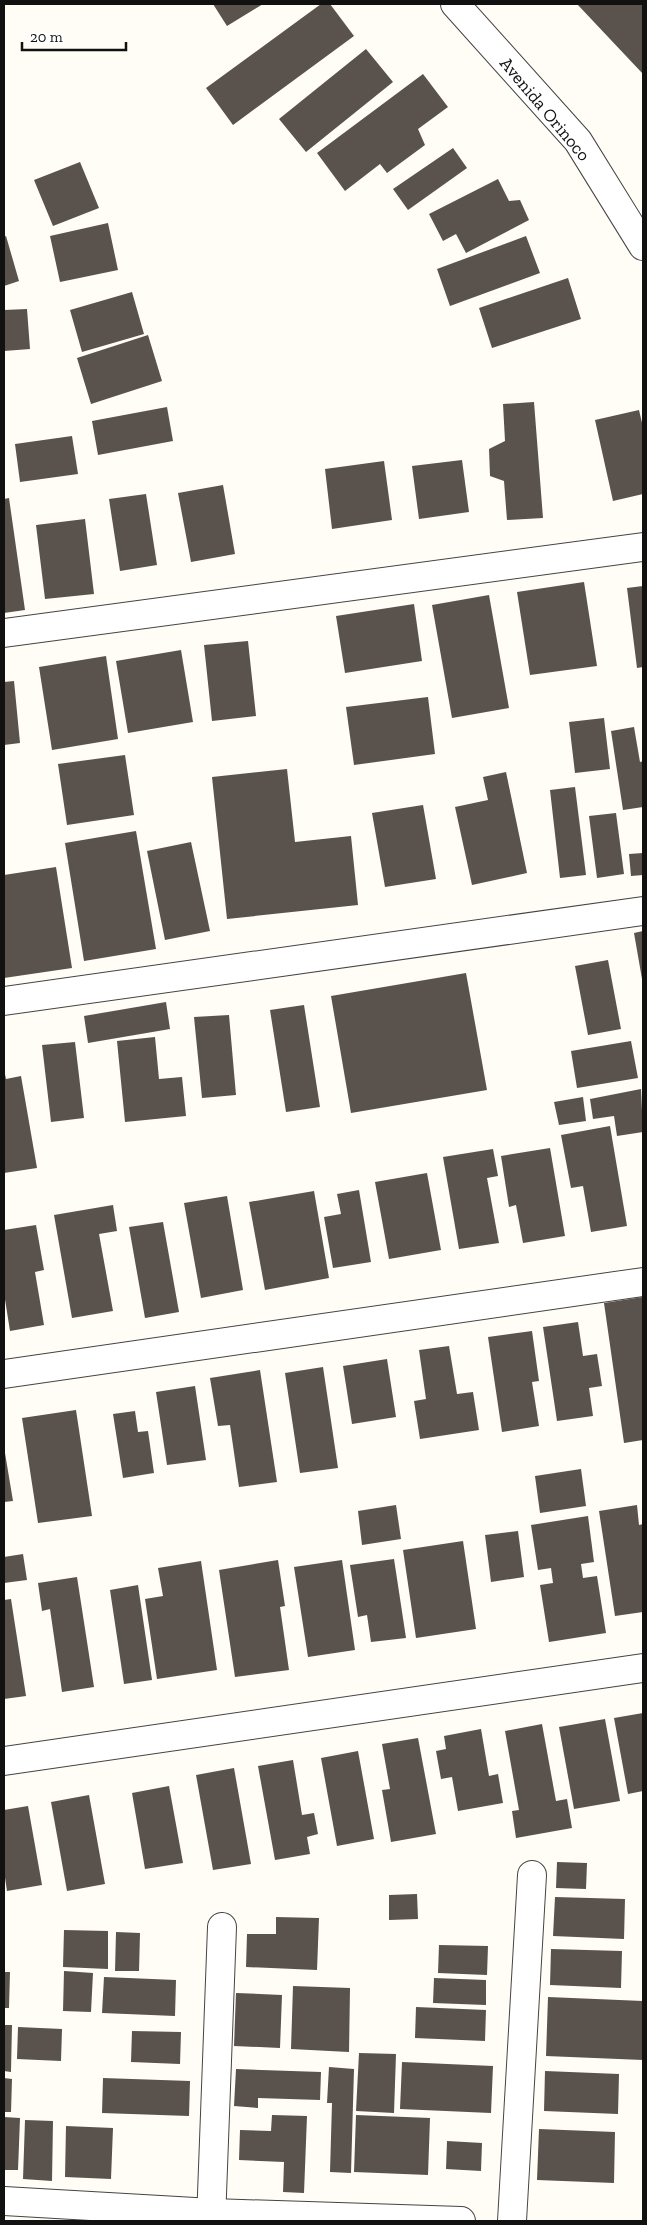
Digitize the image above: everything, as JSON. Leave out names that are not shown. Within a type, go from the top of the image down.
[{"type":"street","name":"Avenida Orinoco","points":[[455,4],[578,141],[643,246]]},
{"type":"street","points":[[4,634],[643,547]]},
{"type":"street","points":[[4,1001],[643,911]]},
{"type":"street","points":[[4,1374],[643,1282]]},
{"type":"street","points":[[4,1761],[643,1668]]},
{"type":"street","points":[[512,2221],[532,1875]]},
{"type":"street","points":[[212,2217],[222,1927]]},
{"type":"street","points":[[4,2201],[212,2217],[461,2221]]},
{"type":"building","points":[[213,4],[263,4],[227,26]]},
{"type":"building","points":[[321,4],[330,4],[354,36],[233,125],[206,88]]},
{"type":"building","points":[[577,4],[643,4],[643,74]]},
{"type":"building","points":[[366,49],[393,82],[306,152],[279,119]]},
{"type":"building","points":[[423,74],[448,107],[418,129],[425,145],[387,173],[380,164],[345,191],[317,153]]},
{"type":"building","points":[[453,148],[467,168],[408,210],[393,189]]},
{"type":"building","points":[[80,162],[99,208],[53,226],[34,180]]},
{"type":"building","points":[[498,179],[509,201],[520,200],[529,220],[466,253],[456,234],[443,241],[429,214]]},
{"type":"building","points":[[108,223],[118,270],[60,282],[50,236]]},
{"type":"building","points":[[6,236],[19,281],[4,286],[4,237]]},
{"type":"building","points":[[526,236],[540,273],[450,306],[437,269]]},
{"type":"building","points":[[568,278],[581,319],[492,348],[479,308]]},
{"type":"building","points":[[132,292],[144,334],[82,352],[70,310]]},
{"type":"building","points":[[27,309],[30,349],[4,351],[4,310]]},
{"type":"building","points":[[148,335],[162,381],[91,404],[77,358]]},
{"type":"building","points":[[534,402],[543,518],[507,520],[504,481],[490,476],[489,449],[505,441],[503,404]]},
{"type":"building","points":[[167,407],[173,441],[98,455],[92,421]]},
{"type":"building","points":[[639,410],[643,427],[643,494],[613,501],[595,420]]},
{"type":"building","points":[[72,436],[78,474],[20,482],[15,444]]},
{"type":"building","points":[[462,460],[469,512],[419,519],[412,466]]},
{"type":"building","points":[[384,461],[392,520],[332,529],[325,469]]},
{"type":"building","points":[[223,485],[235,554],[191,562],[178,493]]},
{"type":"building","points":[[146,494],[157,565],[120,571],[109,499]]},
{"type":"building","points":[[9,498],[25,610],[4,613],[4,499]]},
{"type":"building","points":[[85,519],[94,594],[45,599],[36,525]]},
{"type":"building","points":[[584,582],[597,666],[530,675],[517,592]]},
{"type":"building","points":[[643,586],[643,667],[637,668],[627,588]]},
{"type":"building","points":[[489,595],[509,708],[452,718],[432,605]]},
{"type":"building","points":[[414,604],[422,661],[345,673],[336,616]]},
{"type":"building","points":[[248,641],[256,716],[212,721],[204,645]]},
{"type":"building","points":[[181,650],[193,722],[128,733],[116,661]]},
{"type":"building","points":[[106,656],[118,739],[52,750],[39,667]]},
{"type":"building","points":[[14,681],[20,743],[4,745],[4,682]]},
{"type":"building","points":[[428,697],[435,754],[354,765],[346,707]]},
{"type":"building","points":[[604,718],[610,769],[575,773],[569,722]]},
{"type":"building","points":[[634,727],[640,762],[643,761],[643,807],[623,810],[611,731]]},
{"type":"building","points":[[125,755],[134,815],[67,825],[58,764]]},
{"type":"building","points":[[287,769],[295,842],[351,836],[358,905],[227,919],[212,777]]},
{"type":"building","points":[[506,772],[527,873],[472,885],[455,807],[488,800],[483,777]]},
{"type":"building","points":[[575,787],[586,875],[560,878],[550,790]]},
{"type":"building","points":[[423,805],[436,879],[385,887],[372,813]]},
{"type":"building","points":[[616,813],[624,874],[597,878],[589,816]]},
{"type":"building","points":[[136,831],[156,949],[84,961],[65,843]]},
{"type":"building","points":[[191,842],[210,931],[165,940],[147,851]]},
{"type":"building","points":[[643,853],[643,875],[631,876],[629,854]]},
{"type":"building","points":[[56,867],[72,968],[4,978],[4,875]]},
{"type":"building","points":[[643,931],[643,979],[642,979],[634,933]]},
{"type":"building","points":[[608,960],[621,1029],[588,1035],[575,966]]},
{"type":"building","points":[[466,973],[487,1090],[351,1113],[331,996]]},
{"type":"building","points":[[166,1002],[170,1029],[88,1043],[84,1016]]},
{"type":"building","points":[[304,1005],[320,1107],[286,1112],[270,1010]]},
{"type":"building","points":[[229,1015],[236,1095],[202,1098],[194,1017]]},
{"type":"building","points":[[155,1037],[159,1079],[182,1077],[186,1116],[125,1122],[117,1041]]},
{"type":"building","points":[[631,1041],[638,1078],[577,1088],[571,1051]]},
{"type":"building","points":[[75,1042],[84,1118],[51,1122],[42,1045]]},
{"type":"building","points":[[4,1070],[6,1079],[21,1076],[37,1168],[4,1173]]},
{"type":"building","points":[[641,1089],[643,1132],[617,1136],[614,1116],[593,1119],[590,1099]]},
{"type":"building","points":[[583,1097],[586,1121],[559,1125],[554,1102]]},
{"type":"building","points":[[610,1126],[627,1226],[591,1232],[583,1186],[571,1188],[561,1135]]},
{"type":"building","points":[[550,1148],[565,1236],[523,1243],[516,1205],[509,1207],[501,1156]]},
{"type":"building","points":[[493,1149],[498,1176],[487,1178],[499,1243],[459,1249],[443,1157]]},
{"type":"building","points":[[427,1173],[441,1250],[389,1259],[375,1182]]},
{"type":"building","points":[[359,1190],[371,1262],[333,1268],[324,1217],[341,1214],[337,1194]]},
{"type":"building","points":[[314,1191],[329,1278],[265,1290],[249,1202]]},
{"type":"building","points":[[227,1196],[243,1290],[201,1298],[184,1203]]},
{"type":"building","points":[[113,1205],[117,1231],[99,1234],[113,1311],[72,1318],[54,1215]]},
{"type":"building","points":[[163,1222],[179,1312],[145,1318],[129,1227]]},
{"type":"building","points":[[36,1225],[44,1270],[35,1272],[44,1325],[10,1331],[4,1293],[4,1230]]},
{"type":"building","points":[[643,1297],[643,1440],[624,1443],[604,1303]]},
{"type":"building","points":[[578,1322],[583,1356],[597,1354],[602,1386],[589,1388],[593,1416],[557,1421],[543,1327]]},
{"type":"building","points":[[532,1331],[539,1381],[532,1382],[539,1426],[502,1432],[488,1337]]},
{"type":"building","points":[[449,1346],[457,1394],[473,1392],[479,1430],[420,1439],[414,1401],[426,1399],[419,1350]]},
{"type":"building","points":[[387,1359],[396,1417],[352,1424],[343,1366]]},
{"type":"building","points":[[323,1367],[338,1468],[300,1473],[285,1373]]},
{"type":"building","points":[[260,1370],[277,1482],[239,1487],[230,1425],[218,1426],[210,1378]]},
{"type":"building","points":[[195,1386],[206,1460],[167,1465],[156,1392]]},
{"type":"building","points":[[76,1410],[92,1516],[38,1523],[22,1418]]},
{"type":"building","points":[[135,1411],[138,1432],[148,1431],[154,1473],[123,1478],[113,1414]]},
{"type":"building","points":[[4,1447],[13,1501],[4,1502]]},
{"type":"building","points":[[581,1469],[586,1506],[540,1513],[535,1476]]},
{"type":"building","points":[[396,1505],[401,1539],[362,1545],[358,1511]]},
{"type":"building","points":[[637,1505],[639,1525],[643,1524],[643,1612],[615,1616],[599,1511]]},
{"type":"building","points":[[588,1516],[594,1562],[581,1564],[583,1578],[597,1576],[606,1633],[549,1642],[540,1585],[553,1583],[551,1568],[538,1570],[531,1525]]},
{"type":"building","points":[[518,1531],[524,1577],[491,1582],[485,1535]]},
{"type":"building","points":[[463,1541],[476,1629],[416,1638],[403,1550]]},
{"type":"building","points":[[23,1554],[27,1580],[4,1583],[4,1557]]},
{"type":"building","points":[[394,1559],[406,1638],[371,1642],[367,1615],[358,1617],[350,1565]]},
{"type":"building","points":[[278,1560],[285,1606],[280,1607],[289,1670],[235,1677],[219,1570]]},
{"type":"building","points":[[342,1560],[355,1650],[308,1657],[294,1567]]},
{"type":"building","points":[[201,1561],[217,1670],[157,1679],[145,1599],[163,1596],[158,1568]]},
{"type":"building","points":[[77,1577],[94,1687],[62,1692],[50,1609],[42,1611],[38,1583]]},
{"type":"building","points":[[138,1585],[152,1680],[124,1684],[110,1590]]},
{"type":"building","points":[[11,1599],[26,1696],[4,1699],[4,1600]]},
{"type":"building","points":[[643,1713],[643,1791],[628,1794],[614,1718]]},
{"type":"building","points":[[605,1719],[620,1801],[574,1809],[559,1727]]},
{"type":"building","points":[[542,1724],[556,1801],[567,1799],[572,1828],[516,1838],[512,1811],[519,1810],[505,1731]]},
{"type":"building","points":[[481,1729],[489,1776],[498,1774],[503,1803],[458,1811],[452,1777],[441,1779],[436,1751],[446,1749],[444,1736]]},
{"type":"building","points":[[418,1738],[436,1834],[391,1842],[382,1790],[390,1789],[382,1744]]},
{"type":"building","points":[[358,1751],[374,1839],[337,1846],[321,1758]]},
{"type":"building","points":[[293,1760],[302,1815],[314,1813],[318,1834],[307,1837],[310,1854],[275,1860],[258,1766]]},
{"type":"building","points":[[234,1768],[251,1864],[213,1870],[196,1775]]},
{"type":"building","points":[[169,1786],[183,1863],[145,1869],[132,1793]]},
{"type":"building","points":[[89,1795],[105,1884],[67,1891],[51,1802]]},
{"type":"building","points":[[28,1806],[42,1885],[7,1891],[4,1871],[4,1810]]},
{"type":"building","points":[[557,1862],[587,1863],[586,1889],[556,1888]]},
{"type":"building","points":[[417,1894],[418,1919],[389,1920],[389,1895]]},
{"type":"building","points":[[555,1897],[625,1899],[624,1939],[553,1936]]},
{"type":"building","points":[[276,1917],[319,1918],[317,1970],[246,1967],[247,1934],[276,1934]]},
{"type":"building","points":[[64,1930],[108,1931],[108,1969],[63,1967]]},
{"type":"building","points":[[116,1932],[140,1933],[139,1971],[115,1971]]},
{"type":"building","points":[[439,1945],[488,1946],[487,1975],[438,1973]]},
{"type":"building","points":[[551,1949],[622,1951],[621,1988],[550,1985]]},
{"type":"building","points":[[64,1971],[93,1973],[91,2012],[63,2011]]},
{"type":"building","points":[[4,1972],[10,1972],[9,2008],[4,2008]]},
{"type":"building","points":[[104,1977],[176,1980],[175,2016],[102,2013]]},
{"type":"building","points":[[434,1978],[486,1980],[486,2005],[433,2003]]},
{"type":"building","points":[[293,1986],[350,1988],[349,2052],[291,2049]]},
{"type":"building","points":[[236,1993],[282,1995],[280,2048],[234,2046]]},
{"type":"building","points":[[548,1997],[643,2001],[643,2060],[546,2056]]},
{"type":"building","points":[[416,2007],[486,2010],[485,2041],[415,2038]]},
{"type":"building","points":[[4,2025],[12,2025],[11,2072],[4,2071]]},
{"type":"building","points":[[18,2027],[62,2029],[61,2061],[17,2059]]},
{"type":"building","points":[[132,2031],[181,2032],[180,2064],[131,2062]]},
{"type":"building","points":[[359,2053],[396,2054],[394,2113],[356,2111]]},
{"type":"building","points":[[402,2062],[493,2066],[491,2113],[400,2109]]},
{"type":"building","points":[[329,2067],[354,2069],[351,2173],[330,2172],[332,2103],[327,2103]]},
{"type":"building","points":[[236,2069],[321,2072],[320,2100],[258,2098],[258,2108],[234,2106]]},
{"type":"building","points":[[545,2071],[619,2074],[618,2114],[544,2111]]},
{"type":"building","points":[[4,2078],[12,2079],[11,2112],[4,2112]]},
{"type":"building","points":[[103,2078],[190,2081],[189,2116],[102,2113]]},
{"type":"building","points":[[272,2115],[307,2116],[304,2193],[283,2192],[284,2162],[239,2160],[240,2130],[271,2131]]},
{"type":"building","points":[[356,2115],[430,2118],[428,2175],[354,2172]]},
{"type":"building","points":[[4,2117],[20,2118],[18,2170],[4,2170]]},
{"type":"building","points":[[25,2120],[53,2121],[52,2181],[23,2179]]},
{"type":"building","points":[[66,2126],[113,2128],[111,2179],[65,2177]]},
{"type":"building","points":[[539,2129],[615,2132],[614,2183],[537,2180]]},
{"type":"building","points":[[447,2141],[482,2143],[481,2171],[446,2169]]}]
